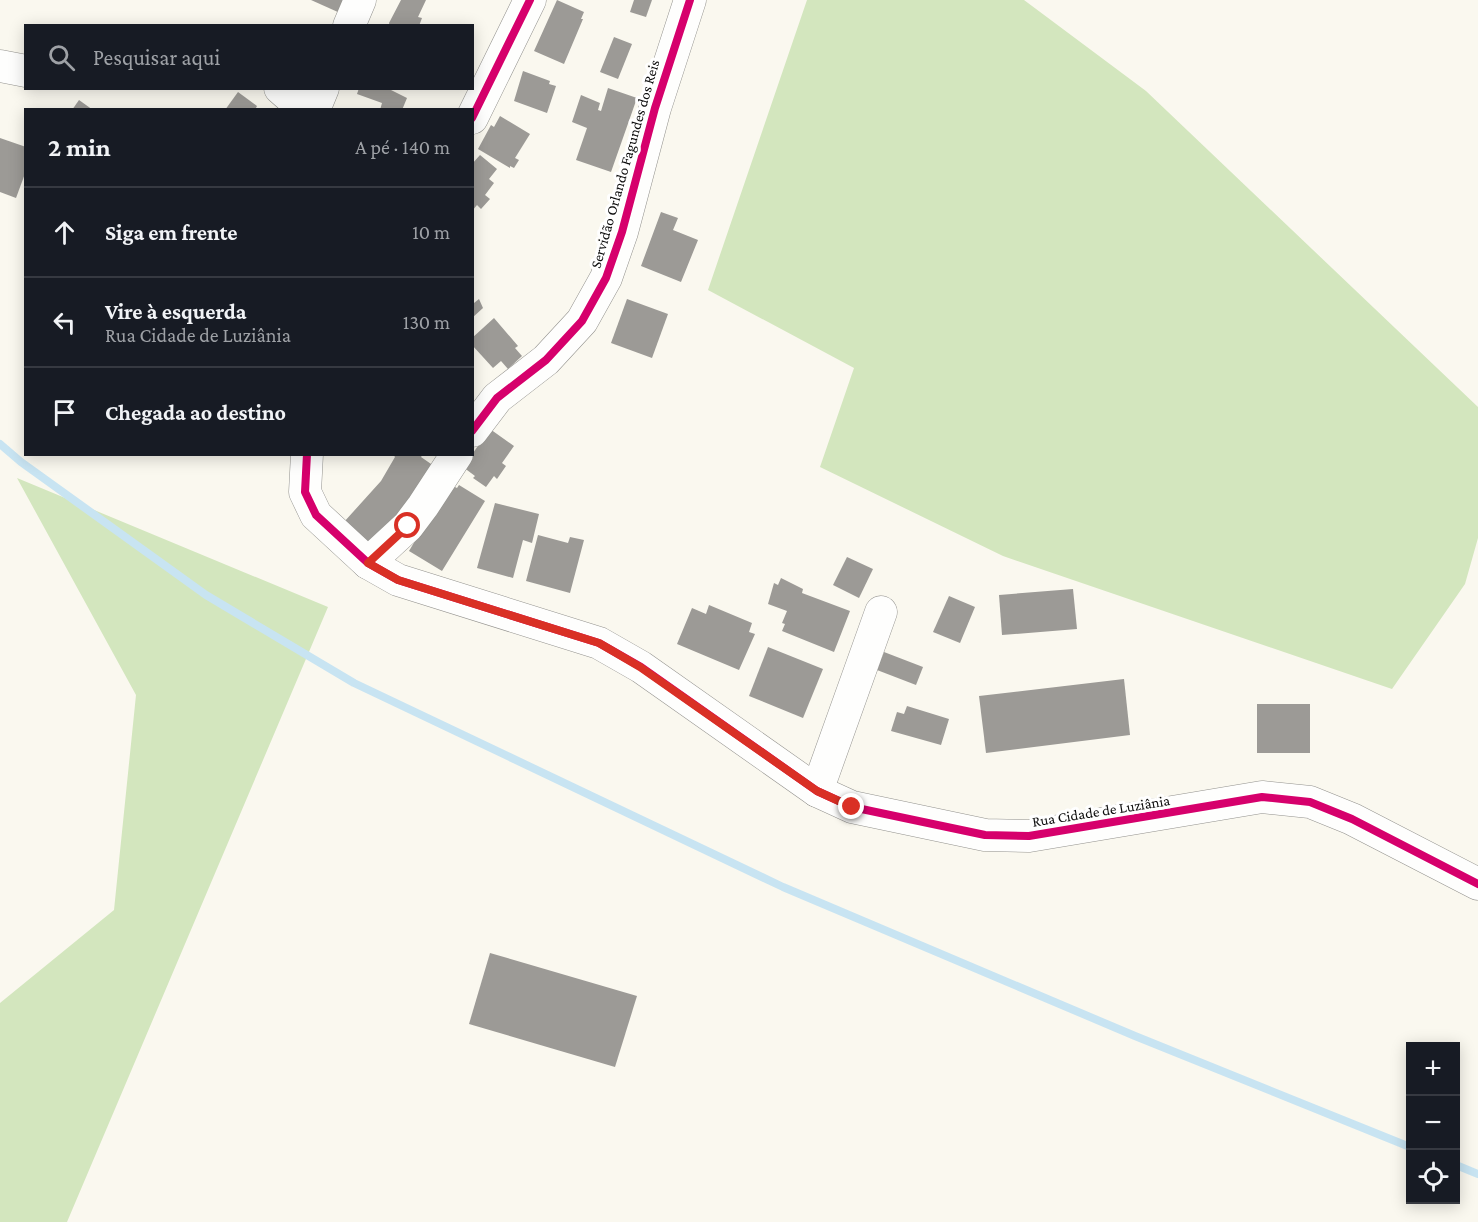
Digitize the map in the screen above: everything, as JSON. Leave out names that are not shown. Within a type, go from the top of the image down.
[{"type":"street","points":[[350,24],[360,0]]},
{"type":"street","points":[[474,114],[530,0]]},
{"type":"street","name":"Servidão Orlando Fagundes dos Reis","points":[[474,428],[496,398],[546,360],[582,321],[606,278],[622,232],[655,108],[690,0]]},
{"type":"street","points":[[0,66],[24,71]]},
{"type":"street","points":[[282,90],[303,108]]},
{"type":"street","points":[[315,108],[322,90]]},
{"type":"street","name":"Rua Cidade de Luziânia","points":[[307,456],[304,492],[316,515],[368,563],[398,580],[599,643],[640,667],[817,791],[852,807],[985,835],[1029,836],[1262,797],[1310,802],[1352,819],[1478,884]]},
{"type":"street","points":[[368,563],[408,526],[456,456]]},
{"type":"street","points":[[817,791],[881,612]]},
{"type":"green space","points":[[807,0],[1024,0],[1146,91],[1478,407],[1478,538],[1465,584],[1392,689],[1003,556],[820,467],[854,368],[708,290]]},
{"type":"green space","points":[[17,478],[328,607],[67,1222],[0,1222],[0,1003],[114,910],[136,695]]},
{"type":"building","points":[[311,0],[346,0],[340,13]]},
{"type":"building","points":[[401,0],[426,0],[418,17],[422,18],[420,24],[389,23]]},
{"type":"building","points":[[557,0],[584,12],[564,64],[534,51]]},
{"type":"building","points":[[634,0],[652,0],[646,17],[630,12]]},
{"type":"building","points":[[614,37],[632,44],[618,79],[600,72]]},
{"type":"building","points":[[523,71],[550,81],[549,84],[556,86],[547,113],[514,101]]},
{"type":"building","points":[[608,88],[637,98],[611,172],[576,160],[587,128],[572,122],[581,95],[600,103],[598,110],[601,111]]},
{"type":"building","points":[[358,90],[391,90],[407,98],[403,108],[381,108],[382,103],[357,94]]},
{"type":"building","points":[[238,92],[257,106],[256,108],[226,108]]},
{"type":"building","points":[[79,100],[90,108],[73,108]]},
{"type":"building","points":[[500,116],[530,134],[515,158],[519,160],[514,168],[510,166],[510,168],[478,149],[491,125],[494,127]]},
{"type":"building","points":[[0,138],[24,146],[24,176],[16,198],[0,192]]},
{"type":"building","points":[[480,155],[497,169],[489,179],[494,183],[485,195],[490,199],[481,209],[477,205],[474,209],[474,162]]},
{"type":"building","points":[[661,212],[678,218],[673,230],[698,240],[681,282],[641,266]]},
{"type":"building","points":[[479,299],[483,308],[474,316],[474,303]]},
{"type":"building","points":[[627,299],[668,314],[652,358],[611,343]]},
{"type":"building","points":[[494,318],[518,346],[515,348],[522,356],[508,369],[501,361],[493,368],[474,347],[474,336]]},
{"type":"building","points":[[490,429],[514,446],[502,463],[506,466],[497,479],[494,476],[486,487],[463,467],[471,456],[474,456],[474,452]]},
{"type":"building","points":[[422,456],[434,466],[389,525],[367,543],[344,522],[381,481],[395,457]]},
{"type":"building","points":[[449,484],[457,488],[459,485],[485,501],[442,571],[409,551]]},
{"type":"building","points":[[495,503],[539,514],[532,543],[523,540],[513,578],[477,568]]},
{"type":"building","points":[[538,535],[568,543],[570,537],[584,540],[570,593],[526,581]]},
{"type":"building","points":[[847,557],[873,569],[859,598],[833,585]]},
{"type":"building","points":[[781,578],[803,589],[802,593],[850,611],[834,652],[782,631],[785,624],[782,623],[787,611],[768,604],[774,583],[778,585]]},
{"type":"building","points":[[1073,589],[1077,629],[1002,635],[999,595]]},
{"type":"building","points":[[949,596],[975,607],[960,643],[933,632]]},
{"type":"building","points":[[709,605],[752,623],[749,632],[755,634],[739,670],[677,644],[692,608],[706,614]]},
{"type":"building","points":[[768,647],[823,669],[803,718],[749,696]]},
{"type":"building","points":[[884,652],[923,667],[916,685],[877,670]]},
{"type":"building","points":[[1124,679],[1130,735],[986,753],[979,696]]},
{"type":"building","points":[[1257,704],[1310,704],[1310,753],[1257,753]]},
{"type":"building","points":[[907,706],[949,719],[941,745],[891,731],[897,712],[904,714]]},
{"type":"building","points":[[490,953],[637,996],[615,1067],[469,1024]]},
{"type":"waterway","points":[[0,444],[21,462],[206,595],[354,683],[783,887],[1135,1036],[1406,1145]]},
{"type":"waterway","points":[[1460,1167],[1478,1174]]},
{"type":"cycle path","points":[[474,114],[530,0]]},
{"type":"cycle path","points":[[474,428],[497,398],[546,360],[582,321],[606,278],[622,232],[655,108],[690,0]]},
{"type":"cycle path","points":[[307,456],[305,492],[316,515],[368,563],[398,580],[599,643],[641,667],[817,791],[852,807],[985,835],[1029,836],[1262,797],[1310,802],[1352,819],[1478,884]]},
{"type":"route","points":[[408,526],[368,563],[398,580],[599,643],[640,667],[817,791],[852,807]]}]
